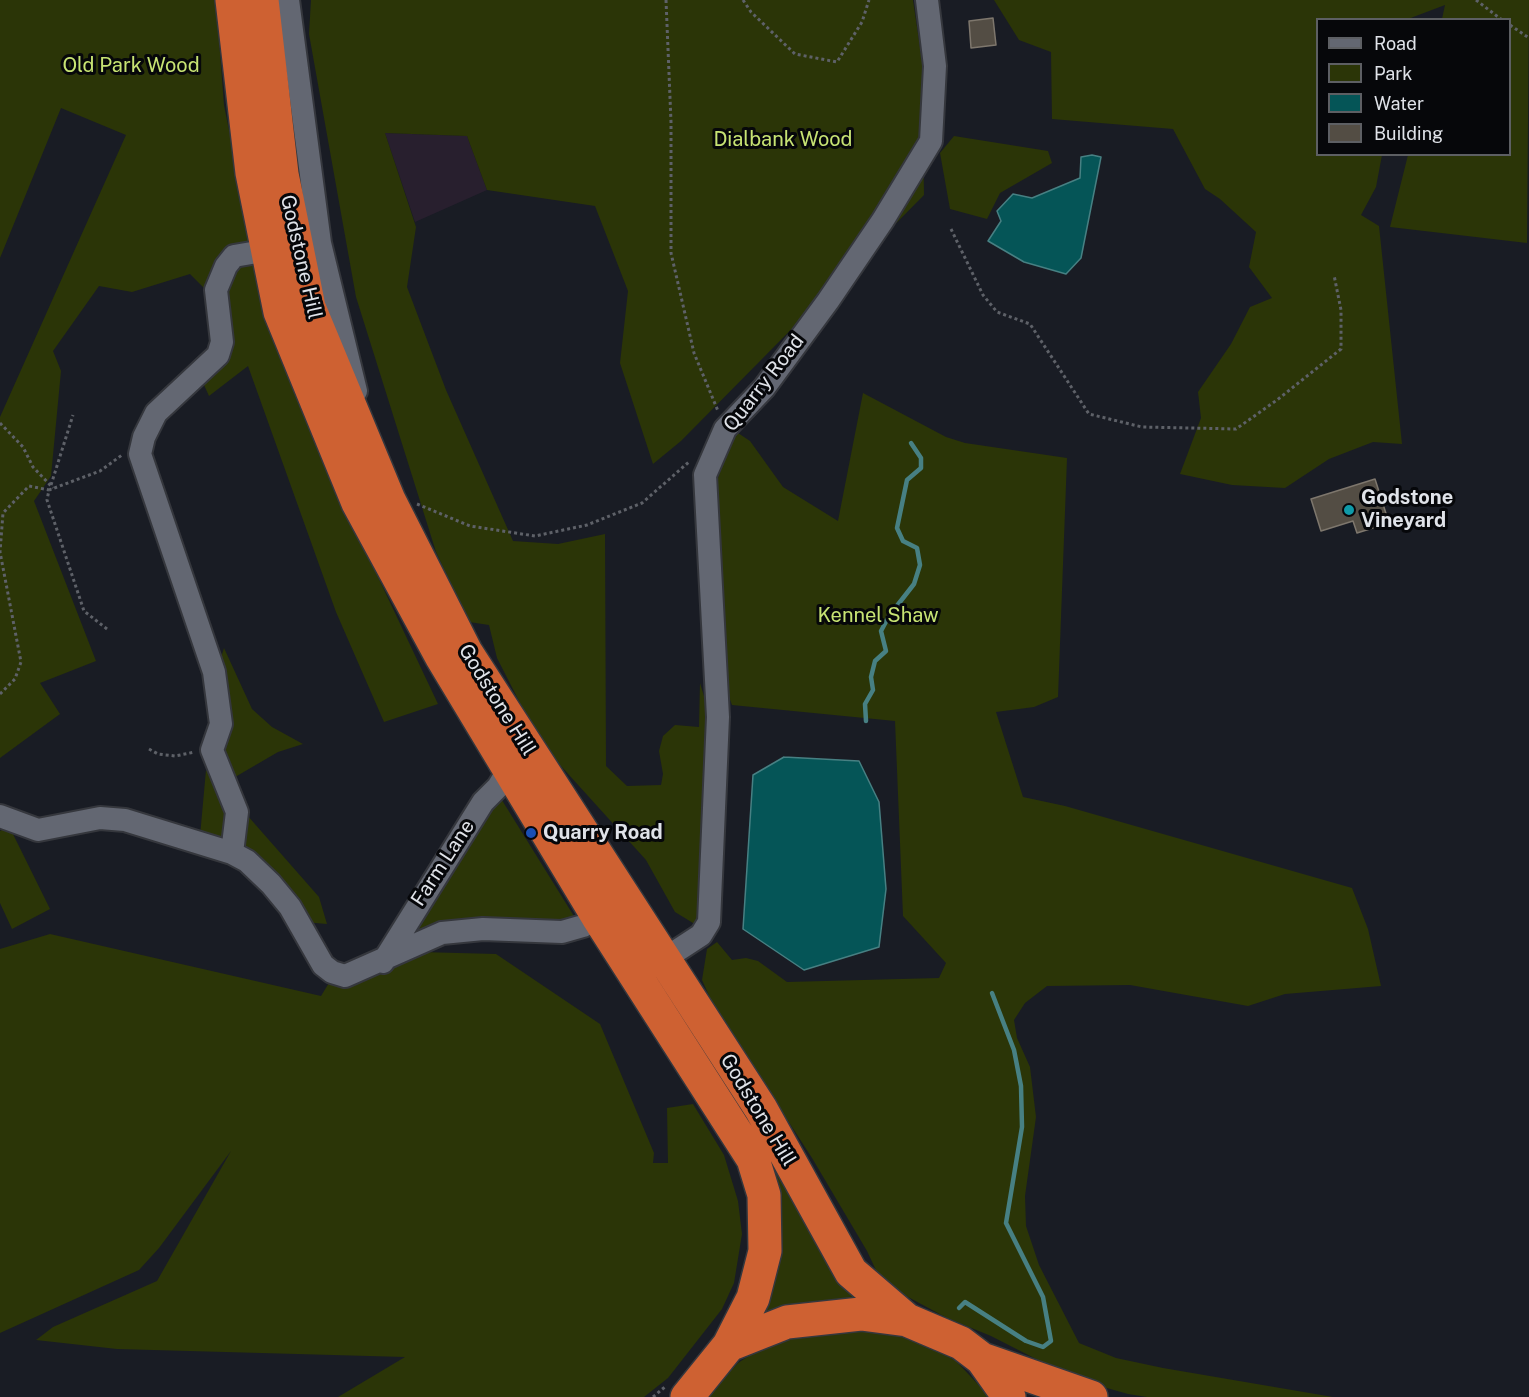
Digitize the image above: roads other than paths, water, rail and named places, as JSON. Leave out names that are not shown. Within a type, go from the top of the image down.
[{"type":"highway","name":"Godstone Hill","points":[[232,0],[252,173],[280,312],[358,503],[441,656],[598,917],[651,971],[761,1109],[851,1272],[907,1320]]},
{"type":"highway","name":"Godstone Hill","points":[[262,0],[282,174],[309,307],[360,433],[389,500],[466,652],[651,971],[753,1159],[764,1195],[765,1251],[753,1298],[729,1345]]},
{"type":"highway","points":[[681,1393],[729,1345],[758,1332],[798,1320],[861,1314],[907,1320],[961,1343],[982,1359],[1009,1397]]},
{"type":"highway","points":[[982,1359],[1091,1397]]},
{"type":"street","points":[[288,0],[320,243],[358,400],[360,433]]},
{"type":"street","name":"Quarry Road","points":[[651,971],[701,935],[709,922],[718,717],[705,475],[725,429],[764,388],[828,300],[883,220],[931,141],[935,66],[927,0]]},
{"type":"street","points":[[232,853],[237,812],[212,750],[221,724],[214,672],[140,454],[144,437],[156,413],[218,355],[222,342],[216,290],[226,266],[234,256],[268,249]]},
{"type":"street","name":"Farm Lane","points":[[383,962],[483,802],[498,787],[508,769]]},
{"type":"street","points":[[0,816],[38,830],[100,818],[125,820],[232,853],[247,861],[271,884],[290,907],[323,965],[332,972],[345,976],[383,962],[442,933],[483,929],[562,932],[583,926],[598,917]]},
{"type":"water","points":[[1092,155],[1101,157],[1081,258],[1066,274],[1024,262],[988,241],[1001,221],[997,211],[1013,194],[1032,198],[1080,178],[1081,157]]},
{"type":"water","points":[[784,757],[859,761],[879,802],[886,889],[879,947],[804,970],[743,929],[753,775]]},
{"type":"waterway","points":[[866,721],[865,704],[873,690],[871,677],[875,661],[886,651],[881,631],[889,616],[914,584],[920,565],[917,548],[903,541],[897,528],[907,480],[921,468],[921,458],[911,443]]},
{"type":"waterway","points":[[959,1308],[965,1302],[1026,1341],[1043,1347],[1051,1341],[1043,1297],[1006,1223],[1022,1127],[1021,1086],[1014,1050],[992,993]]},
{"type":"place","name":"Godstone Vineyard","points":[[1349,510]]},
{"type":"place","name":"Quarry Road","points":[[531,833]]},
{"type":"park label","name":"Old Park Wood","points":[[131,66]]},
{"type":"park label","name":"Dialbank Wood","points":[[783,140]]},
{"type":"park label","name":"Kennel Shaw","points":[[878,616]]}]
